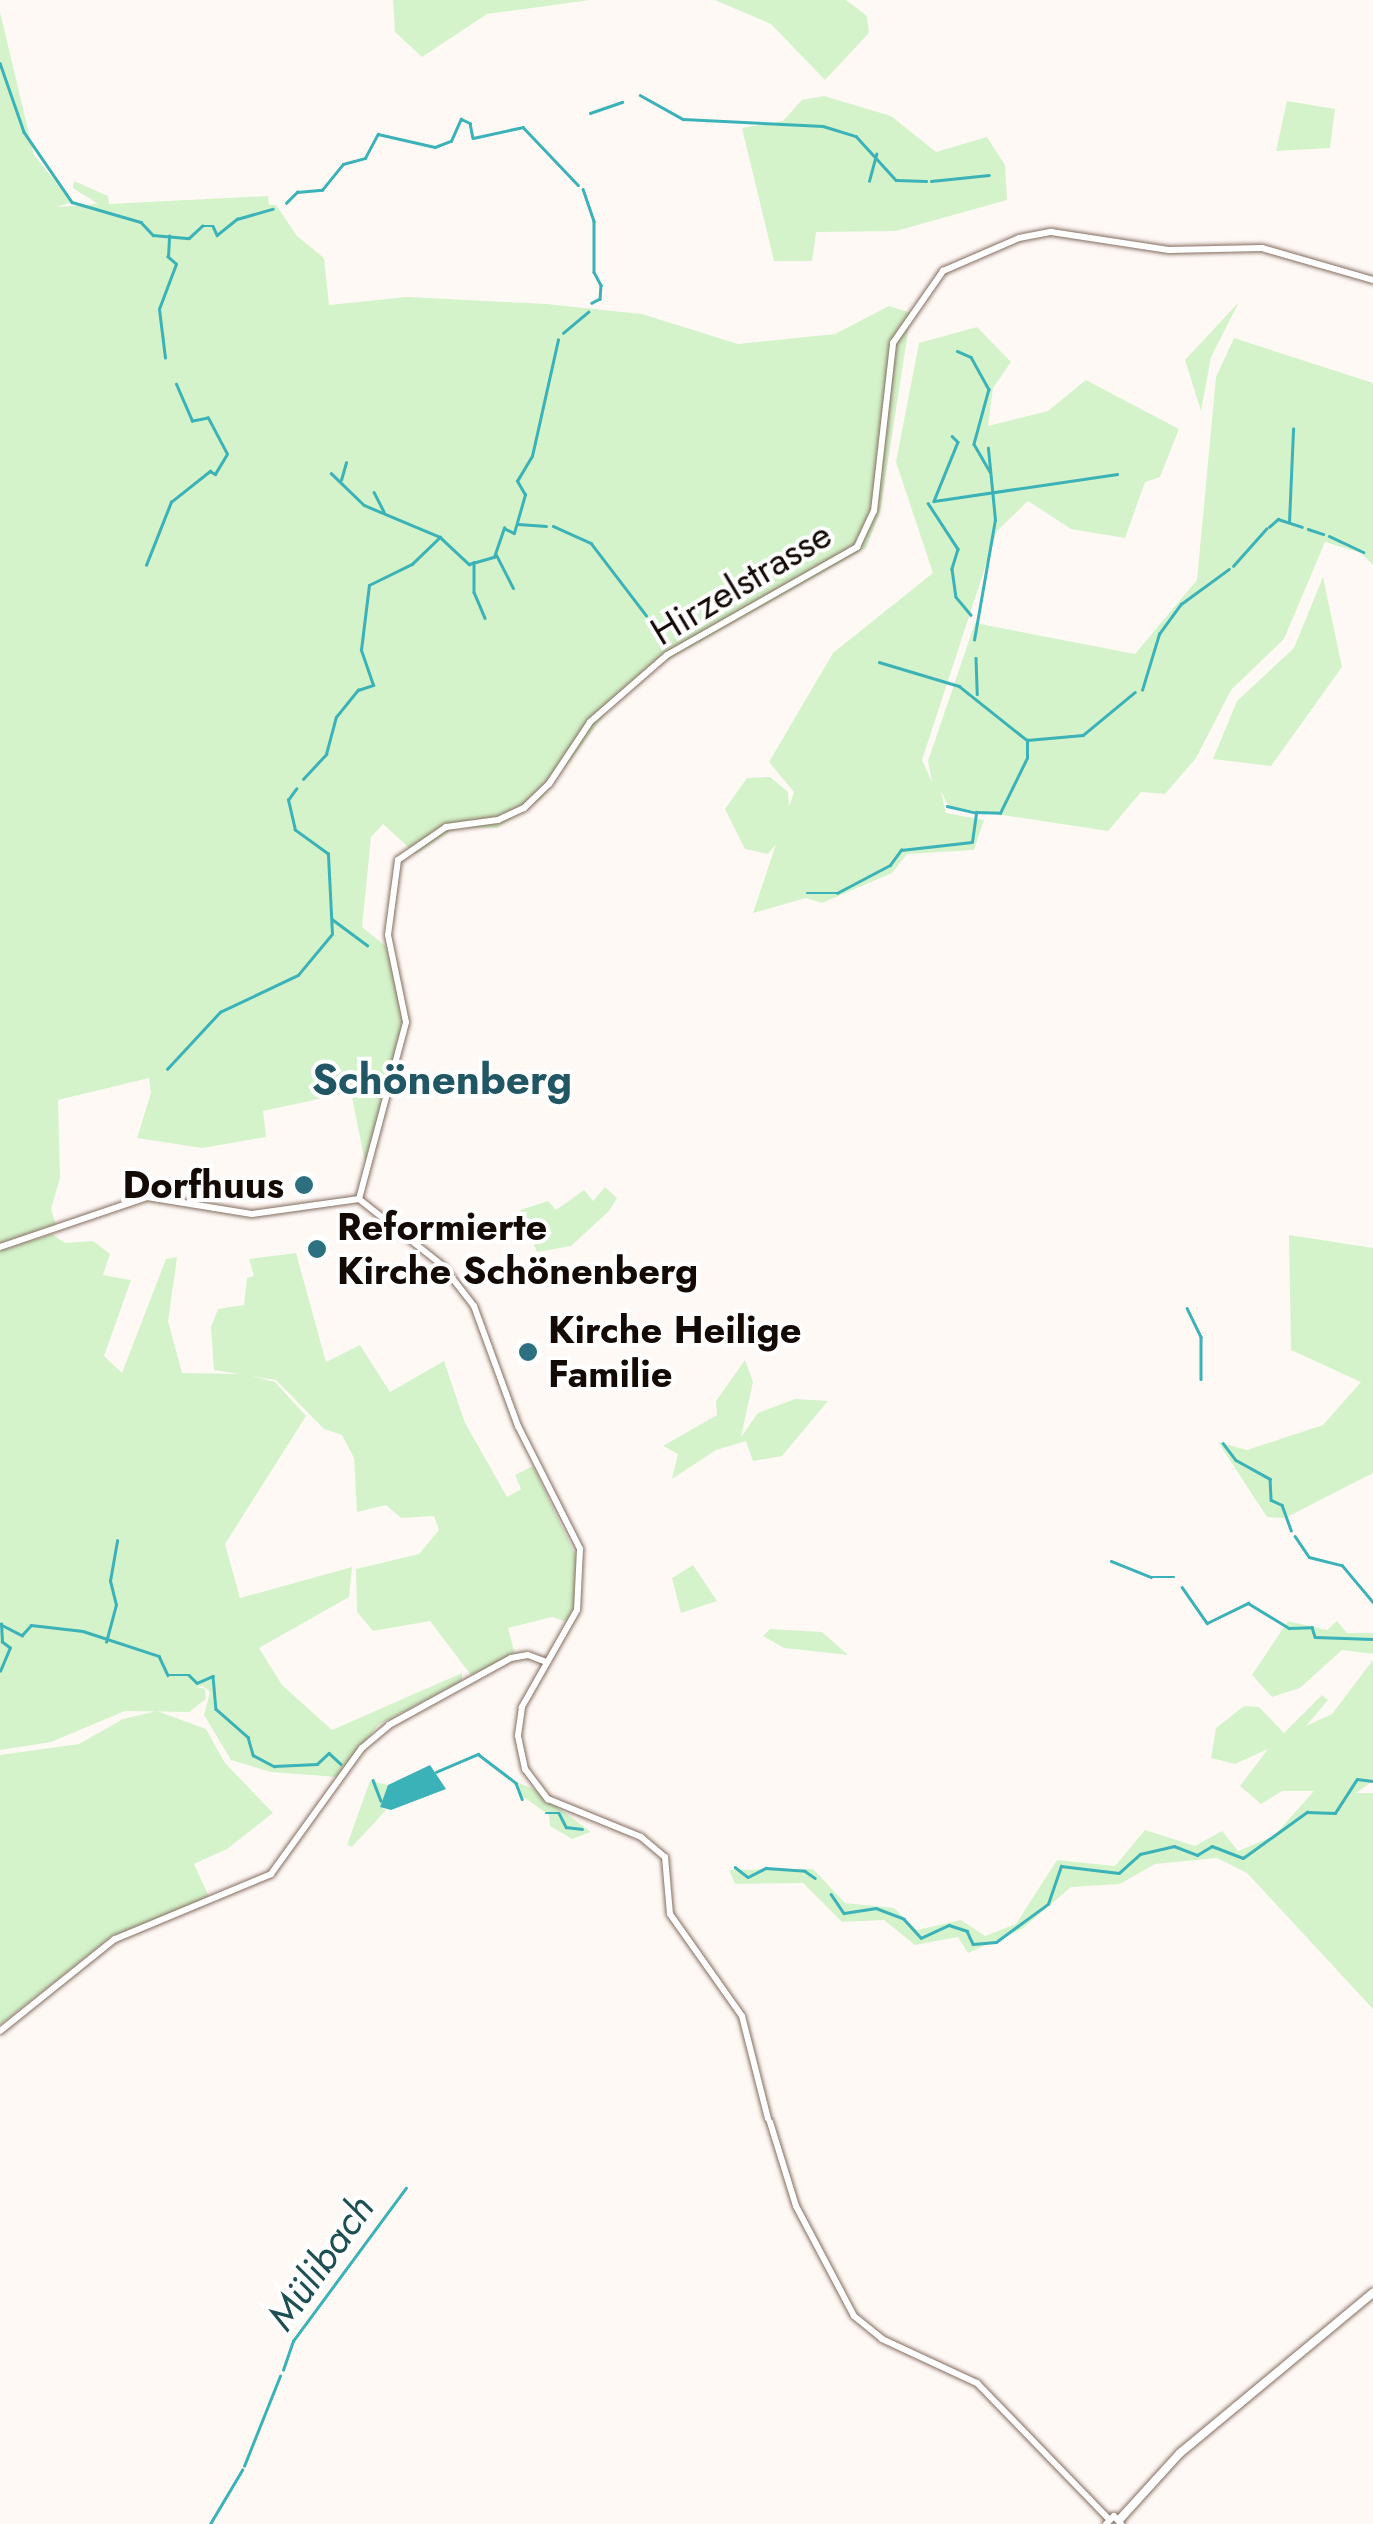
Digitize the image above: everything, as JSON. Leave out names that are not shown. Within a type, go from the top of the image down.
[{"type":"main road","points":[[1120,2522],[1180,2452],[1373,2292]]},
{"type":"street","name":"Hirzelstrasse","points":[[359,1199],[406,1022],[388,936],[398,860],[446,827],[498,820],[524,808],[549,784],[590,722],[668,654],[857,547],[874,511],[894,343],[942,271],[1019,238],[1051,232],[1169,250],[1262,248],[1373,280]]},
{"type":"street","points":[[0,1247],[147,1197],[244,1214],[359,1199],[442,1266],[474,1306],[518,1426],[576,1537],[583,1566],[580,1602],[520,1716],[520,1753],[530,1778],[555,1803],[636,1834],[666,1856],[670,1914],[742,2016],[796,2206],[844,2302],[868,2330],[977,2384],[1106,2521],[1120,2522]]},
{"type":"street","points":[[0,2031],[115,1939],[271,1874],[362,1748],[388,1724],[512,1658],[528,1655],[546,1662]]},
{"type":"green space","points":[[393,0],[590,0],[487,14],[422,57],[395,32]]},
{"type":"green space","points":[[715,0],[846,0],[867,16],[869,33],[825,80],[771,24]]},
{"type":"green space","points":[[0,12],[34,155],[72,202],[57,207],[98,204],[73,188],[74,181],[108,196],[109,204],[268,196],[269,205],[276,205],[297,236],[324,258],[329,305],[407,297],[547,304],[642,314],[738,344],[835,334],[889,306],[911,313],[880,512],[866,548],[662,663],[612,705],[541,799],[497,828],[457,827],[416,854],[383,824],[371,837],[362,927],[387,947],[406,1022],[367,1172],[351,1092],[263,1111],[266,1137],[202,1148],[137,1138],[151,1093],[149,1078],[58,1100],[60,1178],[51,1209],[56,1225],[0,1243]]},
{"type":"green space","points":[[824,96],[891,116],[936,152],[987,137],[1005,165],[1007,200],[896,231],[816,232],[812,261],[774,261],[742,128],[783,121],[802,100]]},
{"type":"green space","points":[[1287,101],[1335,109],[1330,148],[1276,151]]},
{"type":"green space","points":[[1239,302],[1211,357],[1201,411],[1185,360]]},
{"type":"green space","points":[[977,327],[1011,362],[993,388],[988,426],[1048,411],[1086,380],[1179,429],[1160,477],[1145,482],[1125,538],[1071,529],[1028,501],[997,531],[922,760],[932,782],[928,761],[975,623],[1135,654],[1197,580],[1216,377],[1234,338],[1373,383],[1373,565],[1361,553],[1325,542],[1284,639],[1231,690],[1196,758],[1165,794],[1141,792],[1108,831],[949,807],[941,792],[946,813],[984,820],[974,850],[907,854],[892,873],[822,903],[806,898],[753,913],[776,844],[768,854],[745,849],[725,809],[747,778],[770,777],[788,792],[789,807],[794,792],[769,762],[833,653],[933,573],[896,462],[919,343]]},
{"type":"green space","points":[[1323,577],[1342,667],[1271,766],[1213,759],[1237,701],[1294,648]]},
{"type":"green space","points":[[605,1187],[617,1198],[609,1211],[571,1246],[537,1252],[520,1210],[548,1201],[556,1210],[584,1190],[593,1201]]},
{"type":"green space","points":[[52,1234],[65,1243],[93,1241],[110,1254],[103,1275],[131,1280],[104,1356],[122,1373],[166,1259],[177,1257],[168,1321],[182,1373],[244,1374],[275,1382],[306,1416],[225,1544],[240,1598],[352,1567],[349,1597],[259,1648],[282,1685],[332,1730],[462,1673],[462,1681],[378,1725],[338,1777],[271,1772],[231,1760],[204,1715],[210,1692],[203,1686],[196,1687],[205,1689],[206,1699],[189,1712],[125,1711],[51,1742],[0,1750],[0,1251]]},
{"type":"green space","points":[[1289,1235],[1373,1248],[1373,1473],[1285,1518],[1267,1517],[1218,1442],[1247,1450],[1323,1425],[1361,1382],[1291,1350]]},
{"type":"green space","points":[[296,1253],[326,1362],[360,1345],[390,1392],[444,1361],[465,1423],[507,1497],[521,1489],[515,1475],[533,1466],[577,1558],[577,1597],[567,1622],[552,1617],[508,1628],[515,1655],[471,1675],[430,1621],[373,1631],[357,1612],[356,1569],[419,1554],[439,1530],[434,1516],[401,1518],[386,1505],[357,1512],[354,1458],[342,1435],[324,1429],[276,1380],[214,1370],[211,1327],[218,1309],[244,1305],[247,1278],[254,1276],[249,1259]]},
{"type":"green space","points":[[745,1360],[753,1382],[741,1437],[758,1413],[795,1399],[828,1401],[782,1456],[753,1461],[746,1441],[716,1450],[672,1479],[678,1454],[663,1446],[717,1415],[716,1401]]},
{"type":"green space","points":[[693,1565],[717,1601],[681,1613],[672,1578]]},
{"type":"green space","points":[[1288,1621],[1327,1630],[1337,1621],[1347,1633],[1373,1633],[1373,1654],[1342,1650],[1300,1688],[1272,1697],[1252,1675]]},
{"type":"green space","points":[[770,1629],[822,1632],[848,1655],[784,1648],[763,1636]]},
{"type":"green space","points":[[1373,1660],[1373,1781],[1356,1793],[1373,1793],[1373,2009],[1247,1873],[1217,1858],[1155,1864],[1120,1884],[1071,1887],[1022,1929],[968,1953],[958,1937],[915,1945],[884,1920],[842,1922],[803,1883],[735,1884],[729,1870],[813,1869],[845,1903],[894,1908],[917,1930],[961,1920],[985,1936],[1016,1924],[1057,1860],[1115,1866],[1145,1830],[1195,1846],[1222,1831],[1238,1851],[1274,1836],[1314,1791],[1282,1791],[1261,1804],[1240,1786],[1268,1749],[1235,1764],[1211,1758],[1216,1728],[1244,1706],[1259,1707],[1284,1733],[1322,1695],[1328,1700],[1306,1726],[1332,1714]]},
{"type":"green space","points":[[157,1711],[206,1729],[225,1763],[273,1813],[227,1849],[194,1864],[211,1901],[112,1936],[0,2025],[0,1755],[79,1744],[123,1719]]},
{"type":"green space","points":[[370,1781],[388,1785],[380,1807],[386,1810],[352,1847],[347,1845]]},
{"type":"green space","points":[[518,1783],[532,1788],[591,1832],[572,1839],[550,1826],[549,1815],[522,1796]]},
{"type":"water","points":[[430,1765],[446,1789],[391,1810],[380,1807],[388,1785]]},
{"type":"waterway","points":[[0,63],[24,132],[72,202],[141,222],[153,235],[189,238],[202,226],[213,226],[217,235],[237,219],[273,209]]},
{"type":"waterway","points":[[640,95],[683,119],[823,126],[856,136],[896,180],[926,181]]},
{"type":"waterway","points":[[590,113],[622,102]]},
{"type":"waterway","points":[[286,203],[297,192],[322,190],[343,164],[365,158],[378,134],[435,147],[451,141],[461,119],[470,123],[473,138],[523,127],[578,185]]},
{"type":"waterway","points":[[869,181],[876,154]]},
{"type":"waterway","points":[[931,181],[989,175]]},
{"type":"waterway","points":[[583,189],[594,221],[594,272],[601,285],[600,299],[592,303]]},
{"type":"waterway","points":[[165,358],[159,309],[176,264],[168,257],[169,236]]},
{"type":"waterway","points":[[563,333],[588,312]]},
{"type":"waterway","points":[[303,779],[326,754],[336,717],[358,690],[373,685],[361,650],[369,585],[412,564],[440,537],[469,564],[494,557],[504,528],[514,533],[525,495],[517,481],[532,456],[558,340]]},
{"type":"waterway","points":[[957,351],[971,357],[989,389],[974,444],[990,472]]},
{"type":"waterway","points":[[146,565],[171,502],[210,471],[215,474],[227,454],[208,418],[192,421],[176,384]]},
{"type":"waterway","points":[[1289,522],[1293,429]]},
{"type":"waterway","points":[[952,436],[958,442],[934,501],[1117,474]]},
{"type":"waterway","points":[[974,640],[995,520],[988,448]]},
{"type":"waterway","points":[[341,480],[346,463]]},
{"type":"waterway","points":[[331,473],[364,505],[440,537]]},
{"type":"waterway","points":[[374,492],[384,512]]},
{"type":"waterway","points":[[928,503],[958,549],[952,569],[956,597],[971,615]]},
{"type":"waterway","points":[[1269,527],[1278,519],[1302,527]]},
{"type":"waterway","points":[[518,524],[546,526]]},
{"type":"waterway","points":[[553,526],[591,543],[646,615]]},
{"type":"waterway","points":[[1233,566],[1266,529]]},
{"type":"waterway","points":[[1308,529],[1323,534]]},
{"type":"waterway","points":[[1329,536],[1364,552]]},
{"type":"waterway","points":[[496,554],[513,588]]},
{"type":"waterway","points":[[474,562],[474,592],[485,618]]},
{"type":"waterway","points":[[1142,690],[1159,634],[1181,604],[1229,569]]},
{"type":"waterway","points":[[976,658],[977,694]]},
{"type":"waterway","points":[[879,662],[959,686],[1027,740],[1083,735],[1135,692]]},
{"type":"waterway","points":[[807,893],[837,893],[890,865],[901,850],[972,842],[976,812],[1000,813],[1027,758],[1027,740]]},
{"type":"waterway","points":[[167,1069],[220,1012],[298,975],[332,934],[328,854],[295,830],[288,800],[296,789]]},
{"type":"waterway","points":[[947,806],[974,812]]},
{"type":"waterway","points":[[332,919],[367,945]]},
{"type":"waterway","points":[[1187,1308],[1201,1337],[1201,1379]]},
{"type":"waterway","points":[[1223,1443],[1236,1460],[1270,1479],[1271,1500],[1282,1505],[1291,1530]]},
{"type":"waterway","points":[[1295,1536],[1309,1557],[1342,1565],[1373,1602]]},
{"type":"waterway","points":[[106,1642],[116,1605],[110,1581],[117,1541]]},
{"type":"waterway","points":[[1111,1561],[1151,1577],[1174,1577]]},
{"type":"waterway","points":[[1182,1587],[1207,1623],[1248,1603],[1289,1628],[1312,1627],[1315,1637],[1373,1639]]},
{"type":"waterway","points":[[0,1624],[22,1635],[31,1625],[83,1631],[159,1656],[168,1675],[189,1675],[197,1683],[213,1676],[216,1709],[248,1737],[253,1755],[274,1766],[317,1764],[329,1753],[341,1764]]},
{"type":"waterway","points":[[0,1671],[10,1648],[2,1642],[1,1624]]},
{"type":"waterway","points":[[436,1772],[478,1754],[516,1783],[522,1799]]},
{"type":"waterway","points":[[831,1894],[844,1913],[876,1908],[904,1919],[921,1938],[949,1925],[967,1931],[973,1944],[996,1942],[1048,1904],[1061,1866],[1119,1873],[1140,1854],[1174,1846],[1197,1855],[1212,1846],[1243,1858],[1307,1812],[1335,1813],[1357,1779],[1373,1781]]},
{"type":"waterway","points":[[373,1780],[381,1801]]},
{"type":"waterway","points":[[546,1813],[559,1813],[566,1827],[582,1829]]},
{"type":"waterway","points":[[735,1867],[748,1877],[766,1868],[805,1871],[815,1878]]},
{"type":"waterway","name":"Mülibach","points":[[283,2370],[293,2341],[406,2188]]},
{"type":"waterway","name":"Mülibach","points":[[244,2466],[280,2376]]},
{"type":"waterway","name":"Mülibach","points":[[210,2524],[242,2470]]},
{"type":"place","name":"Dorfhuus","points":[[304,1185]]},
{"type":"place","name":"Reformierte Kirche Schönenberg","points":[[317,1249]]},
{"type":"place","name":"Kirche Heilige Familie","points":[[528,1352]]},
{"type":"district","name":"Schönenberg","points":[[442,1080]]}]
